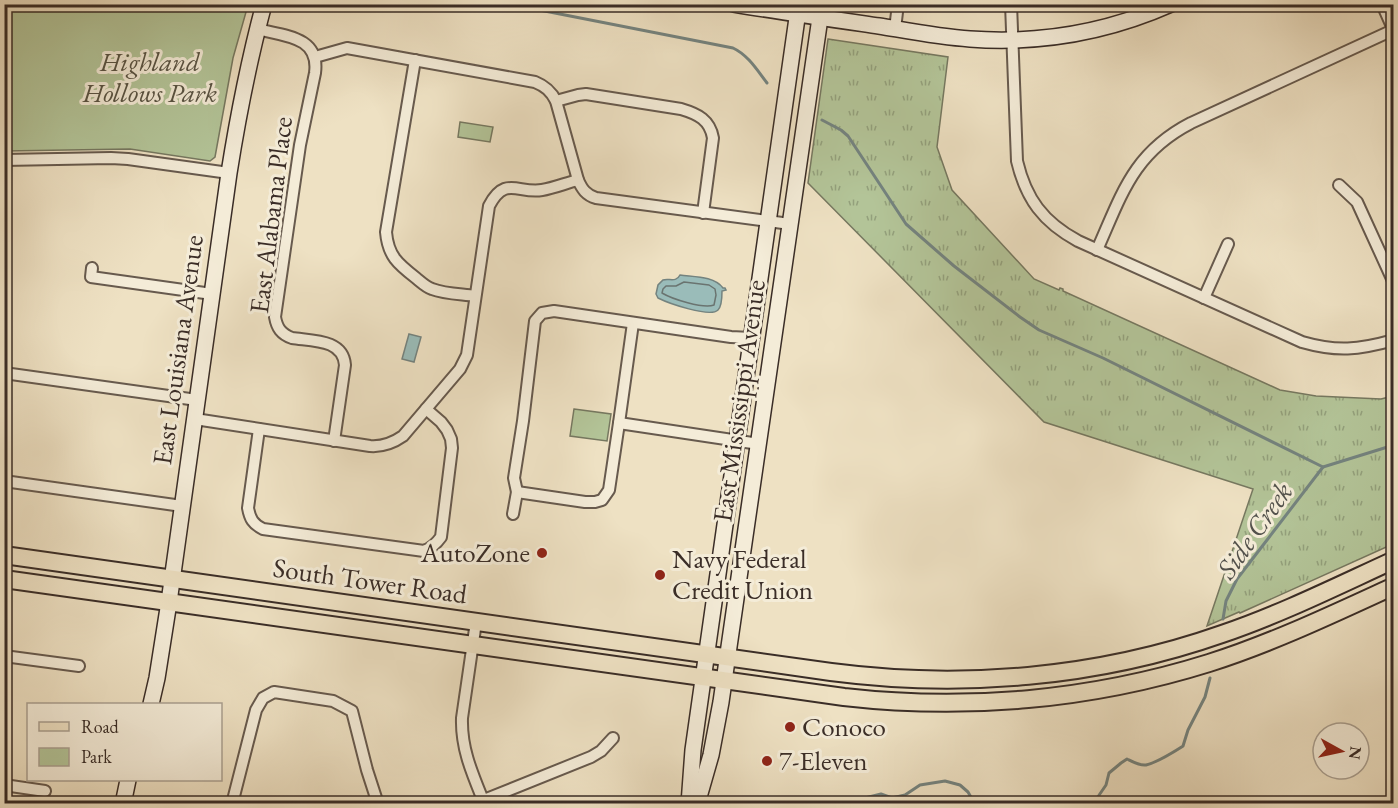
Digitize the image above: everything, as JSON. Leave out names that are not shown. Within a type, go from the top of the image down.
[{"type":"main road","name":"East Louisiana Avenue","points":[[151,703],[169,602],[240,103],[264,4]]},
{"type":"main road","points":[[734,4],[821,11],[895,28],[968,39],[1012,40],[1052,37],[1096,29],[1139,17],[1171,4]]},
{"type":"main road","name":"East Mississippi Avenue","points":[[689,804],[693,750],[703,677],[799,10]]},
{"type":"main road","name":"East Mississippi Avenue","points":[[697,804],[711,755],[728,657],[821,11]]},
{"type":"main road","name":"South Tower Road","points":[[4,555],[862,676],[971,680]]},
{"type":"main road","points":[[886,701],[898,687],[949,688],[971,680],[1072,671],[1139,658],[1188,645],[1273,615],[1394,560]]},
{"type":"main road","name":"South Tower Road","points":[[4,579],[844,697],[886,701],[970,703],[1022,700],[1106,688],[1201,665],[1268,642],[1394,586]]},
{"type":"main road","points":[[123,804],[128,781]]},
{"type":"street","points":[[895,28],[898,4]]},
{"type":"street","points":[[1011,4],[1015,147],[1020,177],[1032,202],[1050,223],[1063,233],[1097,250],[1302,342],[1320,347],[1357,349],[1394,340]]},
{"type":"street","points":[[1097,250],[1143,152],[1191,123],[1393,30],[1382,4]]},
{"type":"street","points":[[257,29],[298,39],[306,43],[315,57],[346,48],[535,82],[553,94],[578,180],[589,196],[790,224]]},
{"type":"street","name":"East Alabama Place","points":[[315,57],[315,73],[300,145],[275,317],[281,331],[291,338],[330,344],[342,353],[345,365],[334,441]]},
{"type":"street","points":[[415,60],[386,232],[389,250],[394,260],[427,287],[475,296]]},
{"type":"street","points":[[556,102],[578,94],[586,94],[691,112],[704,119],[712,131],[713,138],[703,213]]},
{"type":"street","points":[[4,160],[119,159],[229,173]]},
{"type":"street","points":[[195,419],[370,446],[386,445],[396,441],[404,436],[460,369],[466,355],[489,206],[493,198],[505,189],[513,187],[540,190],[578,180]]},
{"type":"street","points":[[1339,184],[1357,202],[1394,283]]},
{"type":"street","points":[[1203,298],[1228,244]]},
{"type":"street","points":[[92,268],[91,277],[212,294]]},
{"type":"street","points":[[513,514],[517,492],[514,478],[535,321],[542,313],[554,311],[751,338]]},
{"type":"street","points":[[517,492],[595,502],[602,500],[609,490],[633,323]]},
{"type":"street","points":[[4,373],[197,400]]},
{"type":"street","points":[[259,429],[248,508],[252,521],[257,526],[263,529],[424,551],[431,548],[441,537],[452,455],[451,439],[447,430],[426,409]]},
{"type":"street","points":[[619,423],[759,444]]},
{"type":"street","points":[[4,481],[182,506]]},
{"type":"street","points":[[476,622],[461,729],[478,802],[591,757],[601,751],[613,738]]},
{"type":"street","points":[[4,656],[79,666]]},
{"type":"street","points":[[232,804],[256,710],[263,698],[274,692],[333,701],[352,711],[378,804]]},
{"type":"street","points":[[4,786],[45,791]]},
{"type":"green space","name":"Highland Hollows Park","points":[[4,5],[248,5],[233,58],[215,157],[210,161],[130,149],[5,151]]},
{"type":"green space","points":[[828,39],[948,57],[937,147],[952,190],[1034,279],[1059,290],[1063,289],[1063,291],[1280,390],[1316,396],[1381,399],[1393,396],[1393,544],[1207,626],[1253,489],[1044,422],[808,183]]},
{"type":"green space","points":[[460,122],[493,127],[490,142],[458,137]]},
{"type":"green space","points":[[574,409],[611,414],[607,441],[570,436]]},
{"type":"water","points":[[680,275],[709,279],[725,288],[726,290],[722,291],[718,310],[698,311],[658,298],[656,294],[658,285],[663,280],[674,280]]},
{"type":"water","points":[[409,334],[421,337],[414,362],[402,359]]},
{"type":"waterway","points":[[509,4],[733,48],[748,59],[767,83]]},
{"type":"waterway","points":[[822,120],[848,136],[906,224],[954,266],[1039,330],[1103,358],[1323,467],[1394,445]]},
{"type":"waterway","name":"Side Creek","points":[[1223,619],[1226,601],[1237,579],[1323,467]]},
{"type":"waterway","name":"Side Creek","points":[[1093,804],[1106,785],[1109,773],[1127,759],[1146,765],[1160,760],[1183,746],[1188,730],[1205,697],[1210,678]]},
{"type":"waterway","name":"Side Creek","points":[[803,804],[809,798],[865,798],[881,794],[892,798],[905,795],[920,785],[945,781],[960,785],[977,804]]},
{"type":"place","name":"AutoZone","points":[[542,553]]},
{"type":"place","name":"Navy Federal Credit Union","points":[[660,575]]},
{"type":"place","name":"Conoco","points":[[790,727]]},
{"type":"place","name":"7-Eleven","points":[[767,761]]}]
